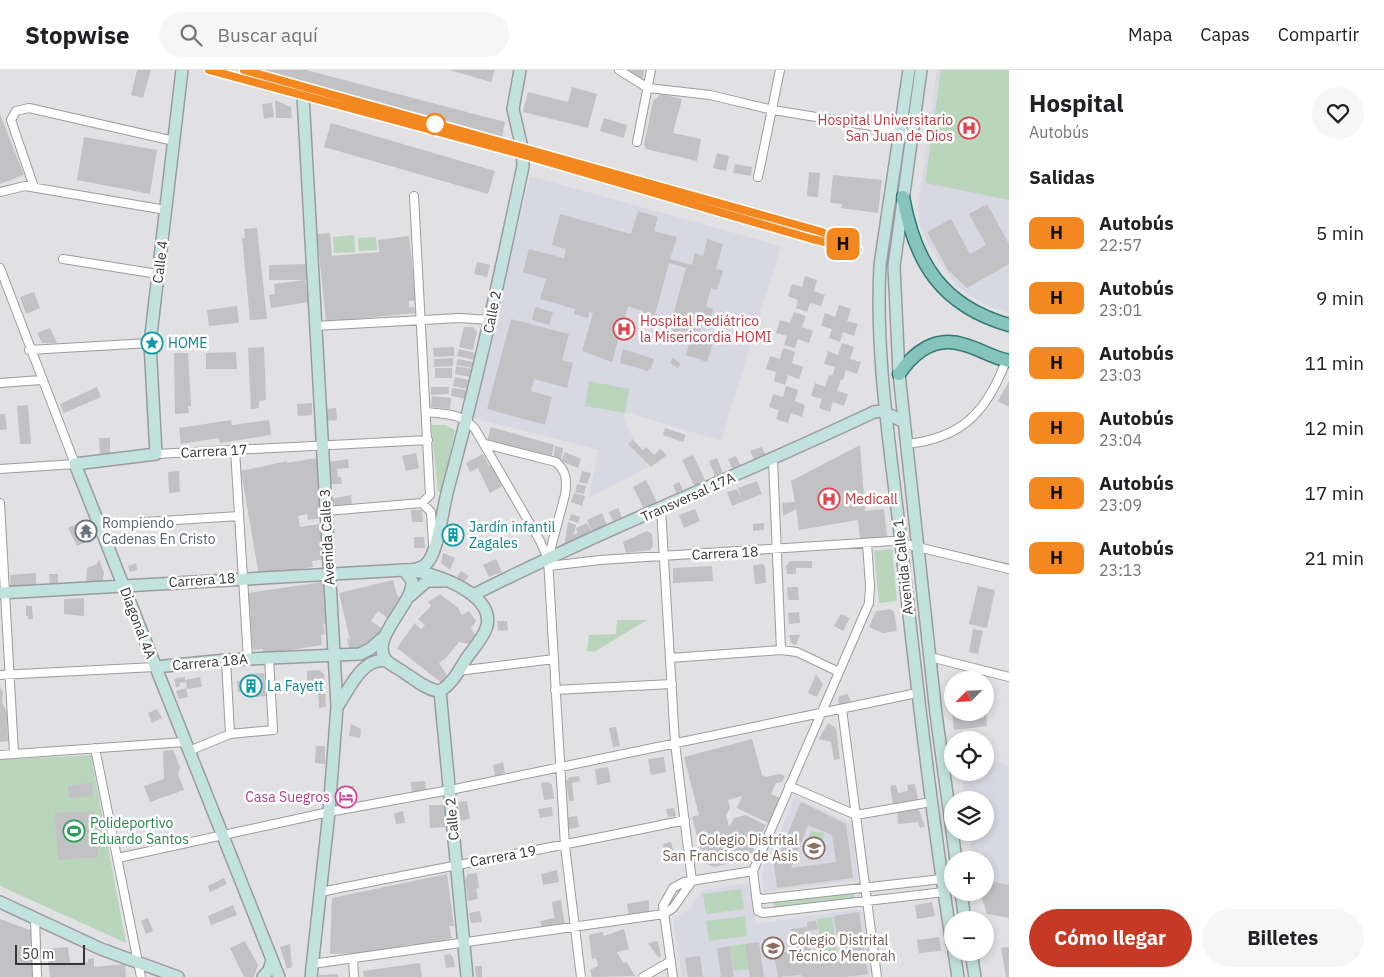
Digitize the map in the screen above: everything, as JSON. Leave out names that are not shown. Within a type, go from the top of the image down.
[{"type":"main road","points":[[903,197],[914,242],[935,281],[976,313],[1009,326]]},
{"type":"main road","points":[[899,374],[916,353],[936,343],[965,344],[983,354],[1008,361]]},
{"type":"street","name":"Calle 4","points":[[156,454],[150,342],[182,70]]},
{"type":"street","name":"Calle 2","points":[[433,552],[491,320],[523,166],[522,144],[513,109],[520,70]]},
{"type":"street","points":[[619,70],[648,88],[710,95],[773,110],[906,131]]},
{"type":"street","points":[[637,142],[651,70]]},
{"type":"street","points":[[758,177],[780,70]]},
{"type":"street","name":"Avenida Calle 1","points":[[909,70],[903,197],[894,266],[899,374],[930,657],[955,851]]},
{"type":"street","name":"Avenida Calle 1","points":[[921,70],[906,131],[880,265],[879,292],[886,413],[917,693],[944,892]]},
{"type":"street","name":"Avenida Calle 3","points":[[303,96],[337,707],[329,812],[311,977]]},
{"type":"street","points":[[34,187],[11,120],[16,110],[29,108],[174,141]]},
{"type":"street","points":[[0,192],[19,186],[34,187],[166,210]]},
{"type":"street","points":[[326,511],[422,502],[429,498],[428,440],[414,196]]},
{"type":"street","points":[[63,259],[158,274]]},
{"type":"street","name":"Diagonal 4A","points":[[0,268],[41,380],[279,977]]},
{"type":"street","points":[[316,326],[421,320],[491,320]]},
{"type":"street","points":[[30,350],[150,342]]},
{"type":"street","points":[[907,444],[928,441],[947,435],[971,420],[993,392],[1008,361]]},
{"type":"street","points":[[0,383],[41,380]]},
{"type":"street","points":[[426,412],[453,414],[466,420],[485,444],[540,541],[548,562]]},
{"type":"street","name":"Transversal 17A","points":[[472,595],[773,460],[874,412],[886,413]]},
{"type":"street","points":[[886,413],[904,422]]},
{"type":"street","name":"Carrera 17","points":[[0,469],[75,464],[156,454],[428,440]]},
{"type":"street","points":[[485,444],[556,462],[564,471],[566,484],[548,562],[565,846],[581,977]]},
{"type":"street","points":[[234,450],[248,659]]},
{"type":"street","points":[[773,460],[782,650]]},
{"type":"street","points":[[422,502],[431,512],[433,552]]},
{"type":"street","points":[[0,503],[2,592],[10,674],[14,754]]},
{"type":"street","points":[[312,964],[664,914],[672,908],[692,881],[675,743],[661,509]]},
{"type":"street","points":[[99,525],[239,516]]},
{"type":"street","points":[[867,543],[870,598],[753,872],[758,911],[763,913],[944,892]]},
{"type":"street","name":"Carrera 18","points":[[548,562],[777,550],[867,543],[901,543],[1009,569]]},
{"type":"street","name":"Carrera 18","points":[[2,592],[404,570],[422,568],[433,552]]},
{"type":"street","name":"Carrera 18","points":[[433,552],[438,567],[452,582]]},
{"type":"street","points":[[387,661],[383,652],[384,637],[407,599],[413,584],[404,570]]},
{"type":"street","name":"Carrera 18","points":[[404,570],[434,574],[452,582],[472,595],[482,606],[487,620],[486,628],[458,671]]},
{"type":"street","points":[[407,599],[427,581],[452,582]]},
{"type":"street","name":"Carrera 18A","points":[[0,675],[155,667],[226,660],[366,652],[384,637]]},
{"type":"street","points":[[670,658],[782,650],[796,652],[839,672]]},
{"type":"street","points":[[930,657],[1009,677]]},
{"type":"street","points":[[0,755],[96,748],[187,746],[230,734],[273,730],[269,658]]},
{"type":"street","points":[[337,707],[365,666],[378,660],[387,661],[429,689],[440,691],[450,684],[458,671],[554,658]]},
{"type":"street","points":[[226,660],[230,734]]},
{"type":"street","points":[[555,690],[672,684]]},
{"type":"street","name":"Calle 2","points":[[440,691],[467,977]]},
{"type":"street","points":[[118,858],[329,812],[449,790],[917,693]]},
{"type":"street","points":[[842,708],[877,977]]},
{"type":"street","points":[[96,748],[141,977]]},
{"type":"street","points":[[789,786],[856,815],[931,802]]},
{"type":"street","name":"Carrera 19","points":[[321,892],[456,864],[565,846],[685,820]]},
{"type":"street","points":[[673,977],[663,902],[673,888],[679,883],[753,872]]},
{"type":"street","points":[[756,897],[763,899],[942,878]]},
{"type":"street","points":[[0,902],[101,949],[178,977]]},
{"type":"street","points":[[35,918],[38,977]]},
{"type":"street","points":[[353,958],[354,977]]},
{"type":"street","points":[[263,977],[269,970],[272,960]]},
{"type":"street","points":[[643,977],[671,961]]},
{"type":"street","points":[[955,961],[958,977]]},
{"type":"street","points":[[972,961],[974,977]]},
{"type":"shaded area","points":[[937,70],[1009,70],[1009,313],[988,306],[958,288],[928,244],[920,227],[918,205]]},
{"type":"shaded area","name":"Hospital Pediátrico la Misericordia HOMI","points":[[530,176],[781,246],[721,441],[625,412],[623,418],[648,467],[588,498],[599,450],[472,418]]},
{"type":"shaded area","points":[[994,761],[1009,765],[1009,885],[994,882],[994,851],[972,851],[970,841],[994,841],[994,791],[964,791],[963,781],[994,781]]},
{"type":"shaded area","name":"Colegio Distrital San Francisco de Asis","points":[[795,797],[852,824],[858,880],[764,892],[762,872]]},
{"type":"shaded area","name":"Colegio Distrital Técnico Menorah","points":[[750,883],[756,924],[858,909],[863,913],[872,973],[868,977],[682,977],[673,919],[691,907],[703,890]]},
{"type":"green space","name":"Hospital Universitario San Juan de Dios","points":[[941,70],[1009,70],[1009,200],[925,183]]},
{"type":"green space","points":[[354,235],[355,252],[334,253],[333,237]]},
{"type":"green space","points":[[376,237],[377,250],[359,251],[358,238]]},
{"type":"green space","points":[[589,381],[629,389],[625,413],[585,406]]},
{"type":"green space","points":[[431,425],[445,425],[455,430],[442,492],[438,492]]},
{"type":"green space","points":[[892,549],[897,601],[879,603],[874,551]]},
{"type":"green space","points":[[617,620],[647,620],[594,652],[587,651],[589,635],[616,634]]},
{"type":"green space","points":[[91,755],[126,943],[0,886],[0,760]]},
{"type":"green space","points":[[810,831],[824,833],[821,855],[807,853]]},
{"type":"green space","points":[[741,889],[744,909],[706,914],[703,894]]},
{"type":"green space","points":[[854,892],[855,899],[774,910],[773,901]]},
{"type":"green space","points":[[745,916],[747,936],[709,941],[706,921]]},
{"type":"green space","points":[[832,917],[837,951],[822,953],[817,919]]},
{"type":"green space","points":[[745,944],[749,969],[734,971],[730,946]]},
{"type":"building","points":[[137,70],[151,70],[143,98],[131,95]]},
{"type":"building","points":[[257,70],[306,70],[505,122],[501,142],[282,84],[284,78]]},
{"type":"building","points":[[449,70],[495,70],[491,82]]},
{"type":"building","points":[[626,70],[644,70],[643,78],[634,77]]},
{"type":"building","points":[[572,87],[597,94],[588,128],[523,112],[528,92],[568,102]]},
{"type":"building","points":[[661,94],[682,99],[673,133],[701,139],[697,161],[646,149],[644,145],[653,101]]},
{"type":"building","points":[[275,100],[291,107],[292,118],[276,118]]},
{"type":"building","points":[[272,103],[274,117],[264,119],[262,104]]},
{"type":"building","points":[[0,114],[24,175],[0,184]]},
{"type":"building","points":[[604,118],[627,125],[624,138],[600,131]]},
{"type":"building","points":[[331,123],[495,171],[488,194],[324,147]]},
{"type":"building","points":[[84,137],[157,150],[150,194],[77,180]]},
{"type":"building","points":[[717,153],[729,156],[726,171],[713,168]]},
{"type":"building","points":[[735,164],[752,167],[751,176],[733,173]]},
{"type":"building","points":[[809,172],[820,173],[818,197],[807,196]]},
{"type":"building","points":[[833,175],[882,180],[878,213],[841,208],[842,204],[830,203]]},
{"type":"building","points":[[987,204],[1009,244],[1009,264],[967,288],[948,270],[927,232],[951,219],[970,254],[986,245],[969,214]]},
{"type":"building","points":[[638,211],[658,217],[654,231],[677,237],[670,259],[692,265],[695,253],[703,256],[707,239],[723,244],[716,269],[723,271],[717,290],[711,288],[706,307],[713,309],[709,324],[702,322],[698,338],[713,342],[707,362],[686,355],[691,337],[672,331],[675,320],[672,319],[686,268],[669,263],[653,322],[641,319],[643,311],[628,306],[612,362],[582,351],[593,313],[589,312],[588,318],[574,314],[575,309],[540,299],[546,279],[523,272],[529,249],[564,258],[566,249],[552,245],[560,214],[631,234]]},
{"type":"building","points":[[257,228],[267,319],[250,320],[242,238],[245,238],[244,229]]},
{"type":"building","points":[[330,233],[332,256],[379,252],[378,240],[409,236],[416,300],[409,301],[409,307],[414,307],[415,313],[326,322],[317,234]]},
{"type":"building","points":[[477,262],[490,265],[487,277],[474,274]]},
{"type":"building","points":[[308,264],[308,280],[269,280],[269,265]]},
{"type":"building","points":[[805,276],[817,280],[814,291],[825,295],[821,306],[810,303],[807,312],[796,308],[798,300],[788,296],[792,284],[802,287]]},
{"type":"building","points":[[305,280],[309,302],[271,308],[269,295],[275,294],[274,284]]},
{"type":"building","points":[[34,292],[40,308],[26,314],[20,297]]},
{"type":"building","points":[[839,305],[851,309],[847,321],[858,324],[854,336],[843,332],[840,342],[829,338],[832,329],[821,326],[825,313],[835,317]]},
{"type":"building","points":[[237,306],[239,323],[209,326],[207,310]]},
{"type":"building","points":[[535,307],[553,312],[549,325],[532,320]]},
{"type":"building","points":[[794,312],[806,316],[802,327],[813,331],[809,343],[798,339],[795,348],[784,345],[787,336],[776,333],[780,320],[790,323]]},
{"type":"building","points":[[511,319],[569,334],[562,360],[573,363],[567,388],[534,379],[531,391],[552,397],[545,425],[487,409]]},
{"type":"building","points":[[464,327],[473,327],[477,332],[473,350],[459,347]]},
{"type":"building","points":[[50,328],[57,343],[42,343],[37,333]]},
{"type":"building","points":[[842,343],[854,347],[850,359],[861,362],[857,374],[846,370],[843,380],[841,379],[837,391],[848,394],[844,406],[833,402],[830,412],[819,408],[822,399],[811,396],[815,383],[825,387],[829,375],[832,376],[835,367],[824,364],[828,351],[838,355]]},
{"type":"building","points":[[264,347],[266,400],[259,401],[259,408],[251,409],[248,348]]},
{"type":"building","points":[[454,347],[454,356],[434,357],[433,348]]},
{"type":"building","points":[[783,348],[795,352],[792,363],[803,367],[799,379],[788,375],[785,385],[774,381],[776,372],[766,369],[770,356],[780,359]]},
{"type":"building","points":[[459,349],[476,353],[474,360],[457,356]]},
{"type":"building","points":[[623,349],[654,359],[651,369],[649,368],[648,371],[620,363]]},
{"type":"building","points":[[236,352],[237,369],[206,369],[206,353]]},
{"type":"building","points":[[174,353],[188,353],[191,406],[188,406],[189,413],[175,414]]},
{"type":"building","points":[[453,358],[453,366],[434,367],[434,359]]},
{"type":"building","points":[[673,358],[681,364],[678,368],[670,363]]},
{"type":"building","points":[[458,359],[474,362],[473,368],[456,365]]},
{"type":"building","points":[[456,366],[473,369],[471,377],[455,374]]},
{"type":"building","points":[[435,368],[452,368],[452,378],[435,378]]},
{"type":"building","points":[[455,377],[469,380],[468,389],[453,386]]},
{"type":"building","points":[[1009,381],[1009,407],[998,401]]},
{"type":"building","points":[[786,386],[798,390],[795,401],[805,405],[802,417],[791,413],[788,423],[776,419],[779,410],[769,407],[773,394],[783,397]]},
{"type":"building","points":[[97,387],[101,397],[64,413],[60,404]]},
{"type":"building","points":[[431,387],[449,387],[449,394],[431,395]]},
{"type":"building","points":[[452,388],[468,390],[467,399],[451,396]]},
{"type":"building","points":[[432,396],[451,398],[450,409],[431,407]]},
{"type":"building","points":[[312,403],[312,415],[298,416],[297,404]]},
{"type":"building","points":[[28,405],[31,444],[20,444],[17,406]]},
{"type":"building","points":[[336,408],[337,420],[326,421],[325,409]]},
{"type":"building","points":[[0,414],[5,414],[7,429],[0,430]]},
{"type":"building","points":[[231,420],[232,425],[269,420],[271,435],[220,443],[219,438],[181,444],[179,428]]},
{"type":"building","points":[[491,427],[554,445],[551,458],[487,441]]},
{"type":"building","points":[[665,428],[686,435],[683,442],[663,435]]},
{"type":"building","points":[[99,438],[110,438],[110,456],[100,456]]},
{"type":"building","points":[[633,440],[643,450],[646,447],[654,455],[660,449],[667,455],[651,467],[628,444]]},
{"type":"building","name":"Medicall","points":[[860,445],[865,511],[884,509],[887,537],[860,539],[858,520],[799,530],[796,509],[783,516],[782,503],[795,502],[791,481]]},
{"type":"building","points":[[555,446],[563,448],[561,460],[553,458]]},
{"type":"building","points":[[762,447],[766,457],[755,462],[750,451]]},
{"type":"building","points":[[565,452],[581,459],[578,468],[561,461]]},
{"type":"building","points":[[416,453],[419,468],[406,471],[402,456]]},
{"type":"building","points":[[483,454],[489,466],[492,465],[502,486],[490,493],[478,468],[470,472],[466,463]]},
{"type":"building","points":[[693,455],[706,482],[695,487],[682,460]]},
{"type":"building","points":[[736,456],[741,466],[733,470],[728,459]]},
{"type":"building","points":[[317,458],[325,517],[308,520],[307,514],[298,516],[300,527],[319,524],[327,559],[312,561],[313,567],[259,576],[241,471],[287,461],[287,463]]},
{"type":"building","points":[[717,458],[723,473],[715,476],[709,461]]},
{"type":"building","points":[[348,459],[349,468],[337,469],[338,477],[341,477],[342,484],[330,484],[329,462]]},
{"type":"building","points":[[179,471],[180,492],[169,493],[168,472]]},
{"type":"building","points":[[582,471],[591,473],[587,484],[579,482]]},
{"type":"building","points":[[646,480],[658,504],[645,511],[633,487]]},
{"type":"building","points":[[757,481],[762,494],[732,506],[727,492],[737,489],[741,497],[738,488]]},
{"type":"building","points":[[679,482],[683,490],[676,493],[673,485]]},
{"type":"building","points":[[577,484],[586,486],[584,494],[575,492]]},
{"type":"building","points":[[574,493],[585,496],[582,506],[571,502]]},
{"type":"building","points":[[351,495],[352,508],[333,508],[331,506],[330,499]]},
{"type":"building","points":[[618,508],[622,517],[613,521],[609,512]]},
{"type":"building","points":[[695,509],[700,521],[684,528],[679,515]]},
{"type":"building","points":[[411,510],[422,510],[423,522],[412,522]]},
{"type":"building","points":[[602,513],[608,527],[593,534],[587,520]]},
{"type":"building","points":[[571,514],[580,517],[578,523],[569,520]]},
{"type":"building","points":[[84,521],[92,539],[77,546],[68,528]]},
{"type":"building","points":[[568,522],[576,525],[574,535],[578,533],[576,528],[587,523],[593,534],[564,546]]},
{"type":"building","points":[[764,523],[764,530],[753,531],[753,524]]},
{"type":"building","name":"Jardín infantil Zagales","points":[[447,528],[461,531],[459,542],[444,538]]},
{"type":"building","points":[[647,531],[652,534],[653,546],[650,550],[626,553],[623,542]]},
{"type":"building","points":[[414,537],[424,537],[425,548],[414,548]]},
{"type":"building","points":[[443,553],[455,558],[450,570],[441,563]]},
{"type":"building","points":[[99,559],[104,573],[102,582],[86,583],[87,568],[97,564]]},
{"type":"building","points":[[496,559],[502,572],[489,577],[483,565]]},
{"type":"building","points":[[790,561],[812,561],[812,568],[796,568],[796,574],[787,574],[786,566]]},
{"type":"building","points":[[136,563],[137,570],[130,572],[128,566]]},
{"type":"building","points":[[763,564],[765,567],[766,583],[755,584],[753,565]]},
{"type":"building","points":[[712,566],[713,581],[673,583],[673,568]]},
{"type":"building","points":[[461,571],[469,576],[464,582],[457,577]]},
{"type":"building","points":[[36,573],[36,587],[11,589],[10,575]]},
{"type":"building","points":[[49,574],[58,574],[58,585],[50,585]]},
{"type":"building","points":[[393,580],[397,595],[403,600],[390,620],[378,611],[371,621],[383,629],[370,648],[350,653],[347,638],[350,640],[339,593]]},
{"type":"building","points":[[323,582],[330,623],[323,624],[325,634],[321,635],[322,645],[263,654],[263,649],[253,650],[248,615],[251,615],[248,593]]},
{"type":"building","points":[[978,586],[995,590],[987,628],[969,624]]},
{"type":"building","points":[[787,587],[798,587],[799,600],[788,600]]},
{"type":"building","points":[[440,594],[458,608],[462,615],[469,611],[476,621],[471,628],[476,636],[470,644],[459,642],[446,658],[439,663],[448,677],[443,684],[397,648],[415,623],[421,629],[425,625],[418,619],[431,606],[428,602]]},
{"type":"building","points":[[84,598],[84,616],[64,614],[64,599]]},
{"type":"building","points":[[26,606],[32,606],[33,619],[28,619],[28,616],[26,616]]},
{"type":"building","points":[[891,609],[894,612],[897,631],[883,633],[869,627],[876,611]]},
{"type":"building","points":[[799,612],[800,623],[789,624],[788,613]]},
{"type":"building","points":[[841,614],[850,618],[843,631],[834,626]]},
{"type":"building","points":[[497,621],[507,621],[508,630],[498,631]]},
{"type":"building","points":[[973,629],[983,631],[978,654],[969,652]]},
{"type":"building","points":[[789,635],[800,635],[796,645],[791,643]]},
{"type":"building","points":[[319,670],[324,674],[326,707],[319,708],[317,682],[307,683],[307,671]]},
{"type":"building","name":"La Fayett","points":[[264,673],[266,696],[252,697],[251,691],[238,692],[237,681],[248,680],[248,674]]},
{"type":"building","points":[[816,674],[823,684],[817,697],[808,693]]},
{"type":"building","points":[[185,677],[185,680],[200,677],[202,687],[187,689],[186,682],[179,683],[180,686],[176,687],[174,679]]},
{"type":"building","points":[[0,687],[3,692],[2,702],[12,723],[7,725],[8,741],[0,742]]},
{"type":"building","points":[[186,688],[188,697],[179,699],[176,691]]},
{"type":"building","points":[[848,694],[851,703],[841,706],[838,702],[839,696]]},
{"type":"building","points":[[157,709],[162,718],[152,723],[148,713]]},
{"type":"building","points":[[953,721],[987,721],[987,726],[954,730]]},
{"type":"building","points":[[828,723],[836,728],[840,759],[834,760],[831,742],[819,739]]},
{"type":"building","points":[[351,724],[361,729],[360,738],[349,736]]},
{"type":"building","points":[[616,727],[620,746],[613,747],[609,728]]},
{"type":"building","points":[[752,739],[762,775],[766,777],[780,774],[785,776],[782,782],[776,783],[771,794],[782,799],[770,824],[737,808],[742,796],[728,800],[730,808],[726,815],[729,827],[734,818],[746,815],[766,825],[757,843],[753,844],[754,851],[751,858],[714,867],[704,863],[692,817],[699,815],[684,757]]},
{"type":"building","points":[[316,746],[325,746],[325,764],[315,763]]},
{"type":"building","points":[[173,750],[180,767],[178,774],[184,790],[150,802],[144,786],[164,779],[163,751]]},
{"type":"building","points":[[664,757],[666,772],[651,775],[648,759]]},
{"type":"building","points":[[503,762],[505,773],[495,776],[493,765]]},
{"type":"building","points":[[608,767],[611,782],[597,785],[595,769]]},
{"type":"building","points":[[579,776],[580,781],[572,783],[574,801],[569,801],[566,781],[570,777]]},
{"type":"building","points":[[425,781],[426,790],[412,792],[411,782]]},
{"type":"building","points":[[549,782],[552,785],[554,799],[544,800],[541,783]]},
{"type":"building","points":[[92,783],[93,796],[69,798],[68,786]]},
{"type":"building","points":[[915,784],[918,800],[893,805],[890,786],[896,785],[898,793],[908,791],[907,785]]},
{"type":"building","points":[[342,786],[354,786],[354,801],[347,803],[342,798]]},
{"type":"building","points":[[467,801],[470,819],[461,821],[458,802]]},
{"type":"building","points":[[801,802],[846,824],[853,878],[777,888],[774,865]],"holes":[[[808,825],[832,835],[836,862],[791,868]]]},
{"type":"building","points":[[429,805],[445,805],[446,827],[430,828]]},
{"type":"building","points":[[552,807],[553,816],[540,818],[538,809]]},
{"type":"building","points":[[674,808],[676,816],[668,817],[666,809]]},
{"type":"building","points":[[918,808],[925,826],[920,828],[918,822],[898,824],[897,810]]},
{"type":"building","points":[[95,811],[98,857],[58,860],[55,813]]},
{"type":"building","points":[[403,811],[405,823],[396,824],[394,813]]},
{"type":"building","points":[[577,816],[579,827],[569,829],[567,817]]},
{"type":"building","points":[[671,842],[674,853],[665,854],[663,844]]},
{"type":"building","points":[[557,870],[559,882],[543,885],[541,874]]},
{"type":"building","points":[[477,873],[479,888],[476,889],[478,899],[468,901],[465,880],[468,874]]},
{"type":"building","points":[[447,874],[454,926],[449,926],[452,938],[427,944],[412,946],[411,944],[362,955],[361,953],[330,954],[332,898]]},
{"type":"building","points":[[224,878],[227,884],[210,892],[208,886]]},
{"type":"building","points":[[994,882],[1009,885],[1009,918],[994,915],[994,911],[986,911],[983,901],[994,901]]},
{"type":"building","points":[[561,900],[565,926],[542,930],[540,921],[554,918],[552,902]]},
{"type":"building","points":[[649,900],[649,912],[629,917],[627,904]]},
{"type":"building","points":[[932,902],[935,916],[917,919],[915,905]]},
{"type":"building","points":[[233,905],[237,915],[211,925],[208,916]]},
{"type":"building","points":[[480,911],[482,922],[471,923],[469,913]]},
{"type":"building","points":[[859,912],[868,974],[845,977],[802,977],[801,975],[778,977],[774,954],[797,950],[791,929],[807,927],[807,922],[816,921],[818,929],[807,931],[812,960],[840,956],[834,916]]},
{"type":"building","points":[[148,918],[153,931],[146,934],[141,921]]},
{"type":"building","points":[[0,919],[35,932],[36,977],[0,977]]},
{"type":"building","points":[[624,929],[629,949],[617,952],[623,963],[627,962],[635,976],[592,977],[590,970],[598,966],[596,958],[592,959],[589,935],[602,932],[604,936]]},
{"type":"building","points":[[939,937],[941,951],[919,953],[917,940]]},
{"type":"building","points":[[245,941],[258,965],[254,977],[244,977],[230,948]]},
{"type":"building","points":[[658,941],[661,956],[659,958],[648,943]]},
{"type":"building","points":[[759,942],[764,977],[750,977],[745,944]]},
{"type":"building","points":[[290,944],[292,967],[287,969],[280,947]]},
{"type":"building","points":[[730,946],[734,977],[721,977],[717,948]]},
{"type":"building","points":[[68,947],[70,963],[88,962],[88,959],[94,958],[94,967],[125,964],[126,977],[50,977],[47,949]]},
{"type":"building","points":[[1009,947],[1009,977],[1006,977],[1001,948]]},
{"type":"building","points":[[450,954],[453,957],[455,967],[446,968],[444,955]]},
{"type":"building","points":[[700,956],[703,977],[688,977],[685,958]]},
{"type":"building","points":[[420,963],[422,977],[364,977],[363,971]]},
{"type":"building","points":[[475,966],[482,966],[482,977],[476,977]]},
{"type":"building","points":[[338,974],[338,977],[319,977],[319,975]]},
{"type":"bus line","name":"H","points":[[209,70],[524,155],[812,239],[845,245],[858,250],[850,244],[822,232],[244,70]]},
{"type":"place","name":"Hospital Universitario San Juan de Dios","points":[[969,128]]},
{"type":"place","name":"Hospital Pediátrico la Misericordia HOMI","points":[[624,329]]},
{"type":"place","name":"HOME","points":[[152,343]]},
{"type":"place","name":"Medicall","points":[[829,499]]},
{"type":"place","name":"Rompiendo Cadenas En Cristo","points":[[86,531]]},
{"type":"place","name":"Jardín infantil Zagales","points":[[453,535]]},
{"type":"place","name":"La Fayett","points":[[251,686]]},
{"type":"place","name":"Casa Suegros","points":[[346,797]]},
{"type":"place","name":"Polideportivo Eduardo Santos","points":[[74,831]]},
{"type":"place","name":"Colegio Distrital San Francisco de Asis","points":[[814,848]]},
{"type":"place","name":"Colegio Distrital Técnico Menorah","points":[[773,948]]}]
